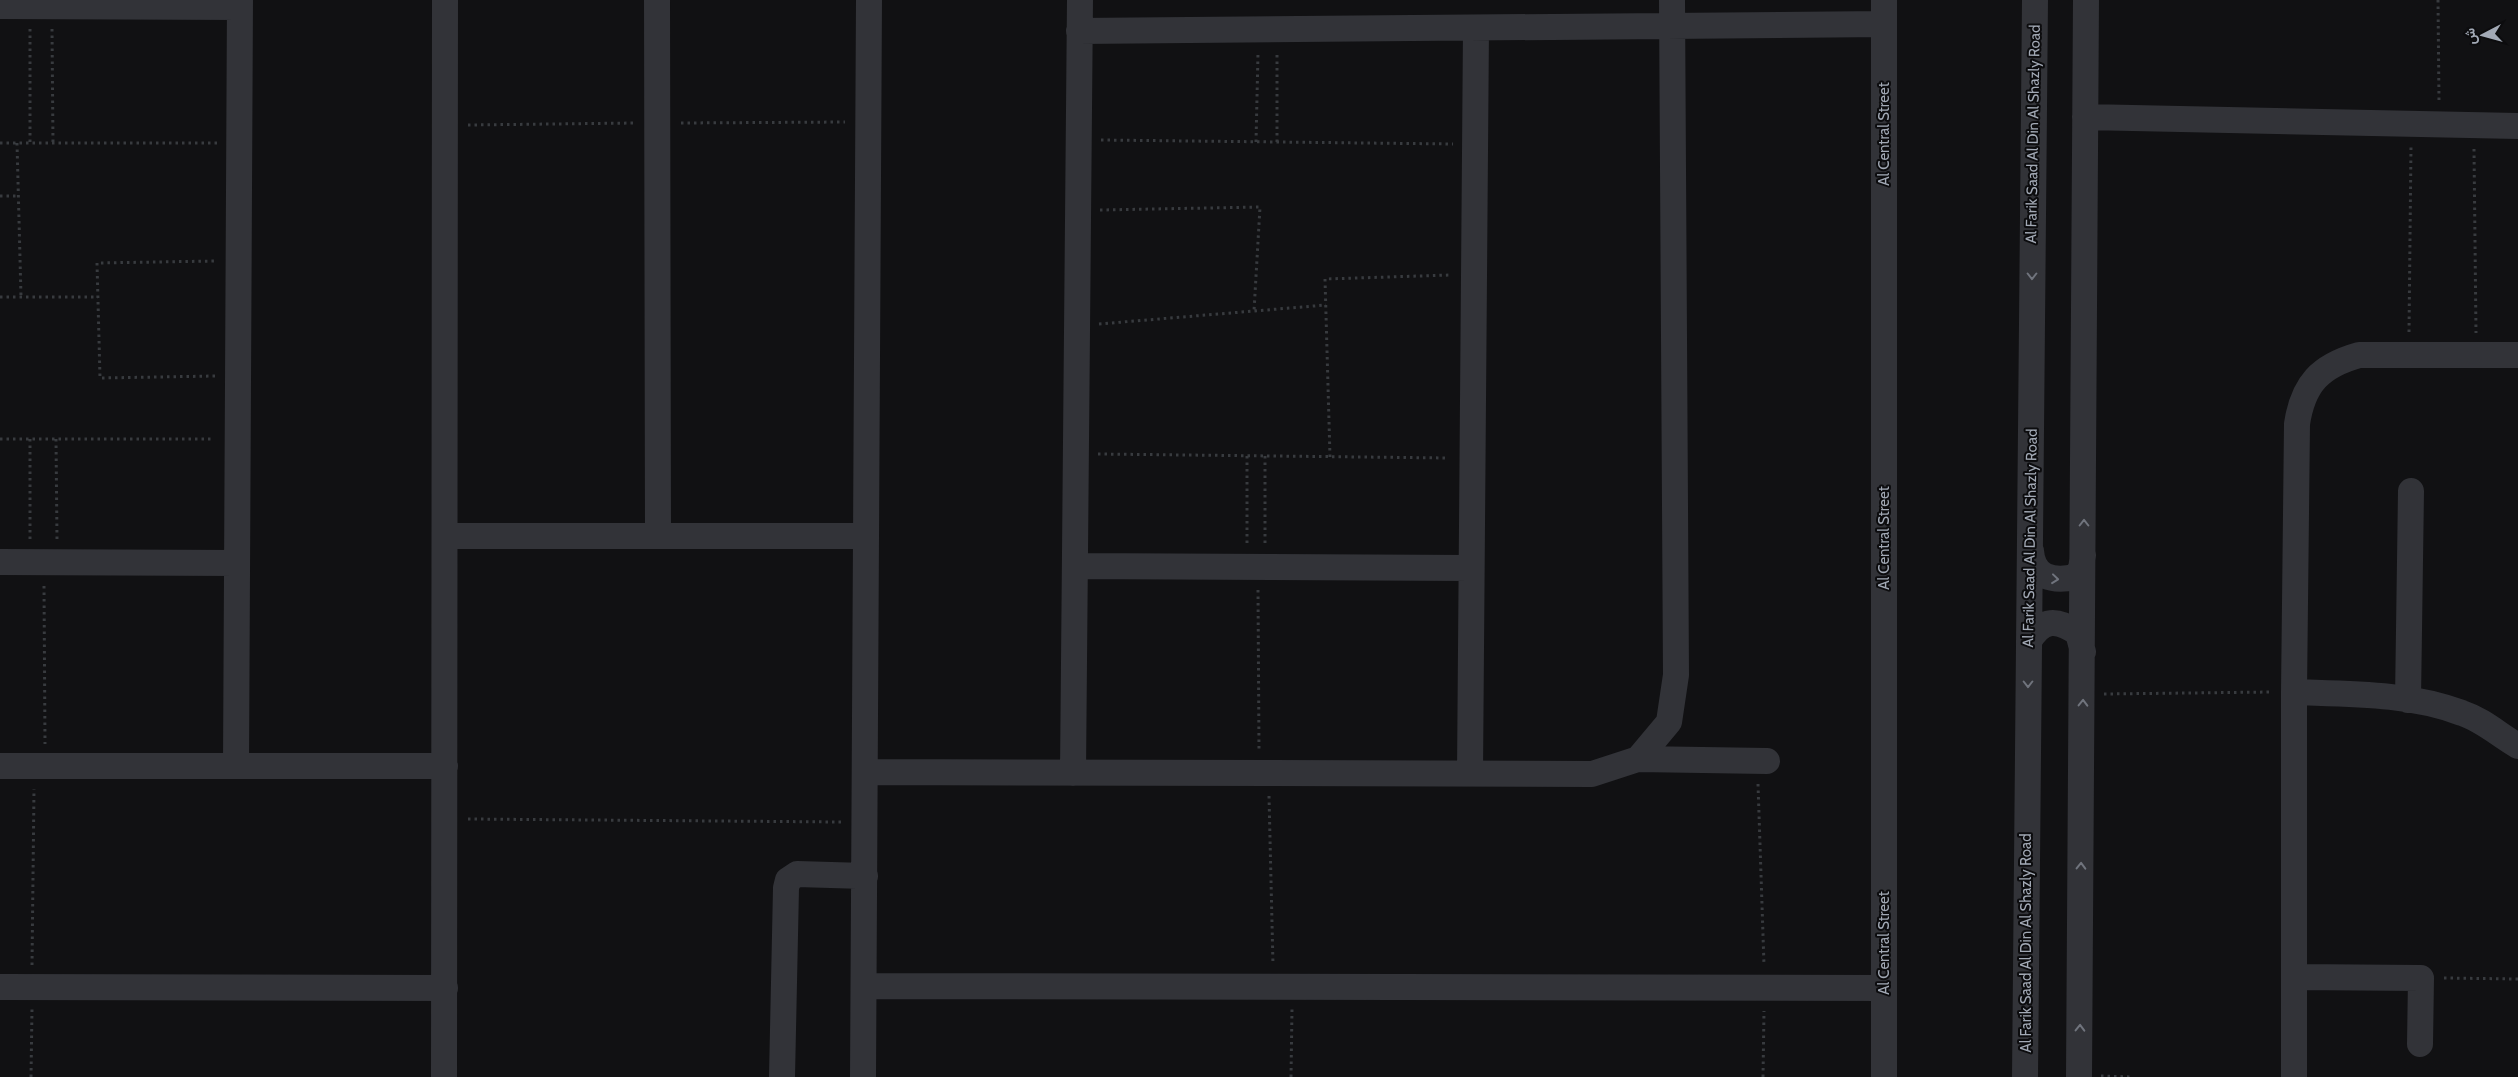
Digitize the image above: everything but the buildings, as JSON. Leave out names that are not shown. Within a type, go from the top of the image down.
[{"type":"street","points":[[444,1077],[445,0]]},
{"type":"street","points":[[657,0],[658,536]]},
{"type":"street","points":[[863,1077],[869,0]]},
{"type":"street","points":[[1073,773],[1080,0]]},
{"type":"street","points":[[1638,759],[1669,722],[1676,675],[1672,0]]},
{"type":"street","name":"Al Farik Saad Al Din Al Shazly Road","points":[[2025,1077],[2035,0]]},
{"type":"street","points":[[2079,1076],[2084,552],[2086,0]]},
{"type":"street","points":[[0,6],[240,4],[236,766]]},
{"type":"street","points":[[1079,31],[1672,26],[1884,12]]},
{"type":"street","name":"Al Central Street","points":[[1884,12],[1884,1077]]},
{"type":"street","points":[[1470,773],[1476,28]]},
{"type":"street","points":[[2085,117],[2439,126],[2518,126]]},
{"type":"street","points":[[2294,1077],[2294,692],[2297,424],[2300,404],[2309,386],[2322,371],[2339,360],[2358,355],[2518,355]]},
{"type":"street","points":[[2408,700],[2411,491]]},
{"type":"street","points":[[445,536],[866,536]]},
{"type":"street","points":[[2030,546],[2032,561],[2036,569],[2042,576],[2052,580],[2075,577],[2082,569],[2084,552]]},
{"type":"street","points":[[0,562],[237,563]]},
{"type":"street","points":[[1075,566],[1471,568]]},
{"type":"street","points":[[2029,641],[2036,629],[2042,625],[2058,622],[2078,633],[2083,653]]},
{"type":"street","points":[[2294,692],[2431,703],[2463,713],[2490,726],[2518,746]]},
{"type":"street","points":[[865,772],[1592,774],[1638,759],[1762,761]]},
{"type":"street","points":[[0,766],[445,766]]},
{"type":"street","points":[[782,1077],[786,888],[788,880],[797,874],[865,876]]},
{"type":"street","points":[[2295,977],[2422,978],[2420,1044]]},
{"type":"street","points":[[864,986],[1884,988]]},
{"type":"street","points":[[0,988],[444,988]]},
{"type":"path","points":[[2438,0],[2439,126]]},
{"type":"path","points":[[30,142],[41,6]]},
{"type":"path","points":[[41,6],[53,142]]},
{"type":"path","points":[[1256,142],[1268,29]]},
{"type":"path","points":[[1268,29],[1277,142]]},
{"type":"path","points":[[2408,355],[2411,124]]},
{"type":"path","points":[[2474,126],[2477,355]]},
{"type":"path","points":[[1078,140],[1475,144]]},
{"type":"path","points":[[0,143],[239,143]]},
{"type":"path","points":[[17,143],[21,297]]},
{"type":"path","points":[[0,196],[19,196]]},
{"type":"path","points":[[1078,211],[1260,207],[1254,311]]},
{"type":"path","points":[[238,260],[97,263],[100,378],[238,375]]},
{"type":"path","points":[[1330,457],[1325,279],[1474,274]]},
{"type":"path","points":[[0,297],[98,297]]},
{"type":"path","points":[[1077,326],[1326,306]]},
{"type":"path","points":[[30,439],[44,563]]},
{"type":"path","points":[[31,1077],[44,563],[56,439]]},
{"type":"path","points":[[0,440],[237,439]]},
{"type":"path","points":[[1075,454],[1472,458]]},
{"type":"path","points":[[1247,456],[1257,567],[1263,773],[1291,1077]]},
{"type":"path","points":[[1257,567],[1265,456]]},
{"type":"path","points":[[2083,694],[2294,692]]},
{"type":"path","points":[[1762,761],[1763,1077]]},
{"type":"path","points":[[444,819],[865,823]]},
{"type":"path","points":[[2422,978],[2518,979]]},
{"type":"path","points":[[2079,1076],[2133,1077]]}]
